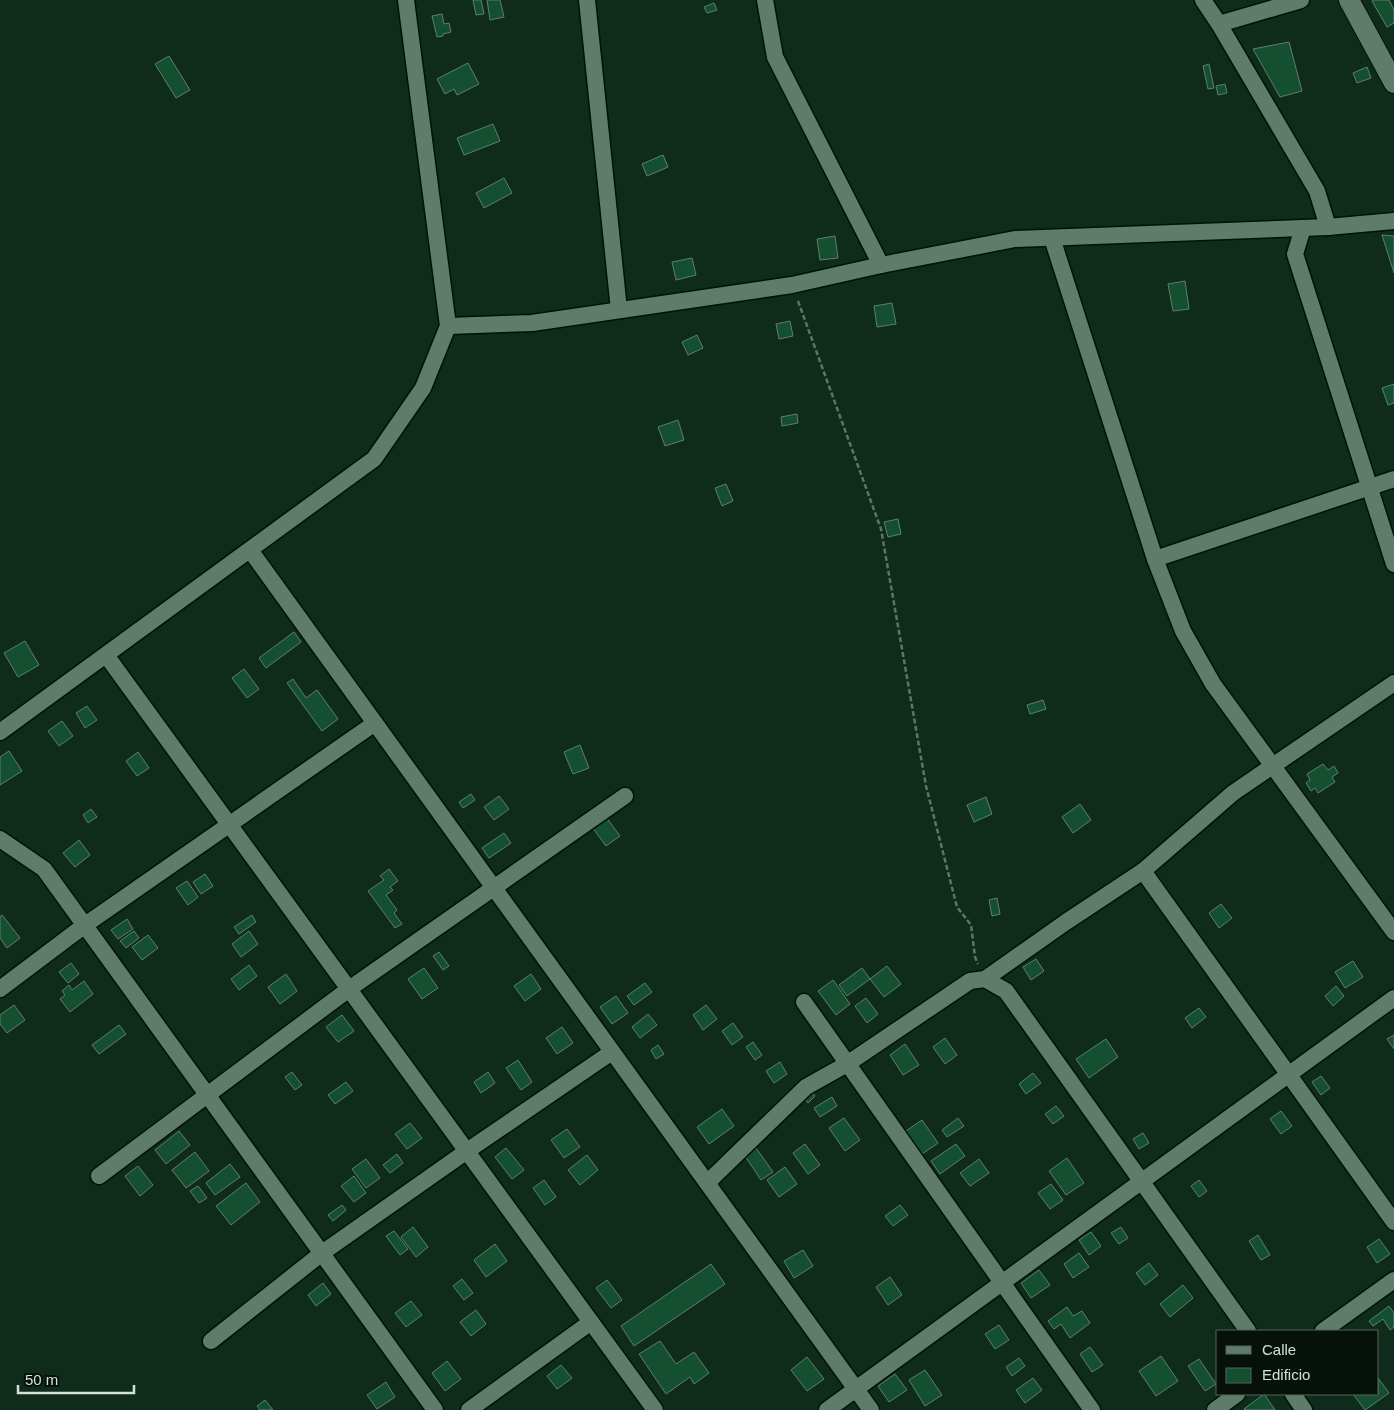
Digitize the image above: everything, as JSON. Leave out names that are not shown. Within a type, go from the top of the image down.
[{"type":"street","points":[[0,732],[374,459],[423,388],[448,326],[406,0]]},
{"type":"street","points":[[587,0],[619,310]]},
{"type":"street","points":[[765,0],[775,57],[881,266]]},
{"type":"street","points":[[1203,0],[1317,191],[1328,227]]},
{"type":"street","points":[[1219,24],[1301,0]]},
{"type":"street","points":[[1349,0],[1394,83]]},
{"type":"street","points":[[448,326],[532,323],[792,285],[1015,239],[1328,227],[1394,221]]},
{"type":"street","points":[[1303,228],[1295,254],[1394,564]]},
{"type":"street","points":[[1052,238],[1155,559],[1183,631],[1213,684],[1394,932]]},
{"type":"street","points":[[1155,559],[1394,479]]},
{"type":"street","points":[[250,550],[871,1410]]},
{"type":"street","points":[[106,655],[655,1410]]},
{"type":"street","points":[[707,1183],[806,1087],[847,1064],[970,981],[985,979],[1143,870],[1233,793],[1394,683]]},
{"type":"street","points":[[0,989],[85,925],[375,724]]},
{"type":"street","points":[[99,1176],[349,989],[625,796]]},
{"type":"street","points":[[0,839],[44,869],[435,1410]]},
{"type":"street","points":[[1143,870],[1394,1222]]},
{"type":"street","points":[[985,979],[1006,991],[1247,1330]]},
{"type":"street","points":[[827,1410],[1394,998]]},
{"type":"street","points":[[804,1002],[1092,1410]]},
{"type":"street","points":[[212,1341],[322,1253],[466,1151],[612,1052]]},
{"type":"street","points":[[1325,1330],[1394,1280]]},
{"type":"street","points":[[469,1410],[591,1322]]},
{"type":"street","points":[[1215,1410],[1236,1395]]},
{"type":"street","points":[[1294,1395],[1304,1410]]},
{"type":"path","points":[[792,285],[881,529],[926,786],[957,908],[970,925],[975,956],[985,979]]},
{"type":"building","points":[[473,0],[481,0],[484,14],[476,15]]},
{"type":"building","points":[[487,0],[500,0],[504,17],[490,20]]},
{"type":"building","points":[[1389,0],[1394,10],[1394,23],[1387,27],[1372,1]]},
{"type":"building","points":[[714,3],[717,10],[707,13],[704,7]]},
{"type":"building","points":[[442,14],[444,24],[449,23],[451,32],[437,37],[432,16]]},
{"type":"building","points":[[1289,42],[1302,91],[1280,97],[1253,49]]},
{"type":"building","points":[[169,56],[190,90],[176,98],[155,64]]},
{"type":"building","points":[[468,63],[479,84],[457,95],[454,89],[445,94],[437,79]]},
{"type":"building","points":[[1209,64],[1214,88],[1208,89],[1203,66]]},
{"type":"building","points":[[1367,67],[1371,78],[1357,83],[1353,73]]},
{"type":"building","points":[[1225,84],[1227,93],[1218,95],[1216,86]]},
{"type":"building","points":[[493,124],[500,141],[464,155],[457,138]]},
{"type":"building","points":[[663,155],[668,167],[647,176],[642,164]]},
{"type":"building","points":[[504,178],[512,193],[484,208],[476,193]]},
{"type":"building","points":[[1382,235],[1394,236],[1394,273]]},
{"type":"building","points":[[835,236],[838,258],[820,260],[817,239]]},
{"type":"building","points":[[692,258],[696,275],[676,280],[672,262]]},
{"type":"building","points":[[1185,281],[1189,309],[1173,311],[1168,284]]},
{"type":"building","points":[[892,303],[896,324],[877,327],[874,306]]},
{"type":"building","points":[[790,321],[793,336],[779,339],[776,324]]},
{"type":"building","points":[[697,335],[703,348],[688,355],[682,342]]},
{"type":"building","points":[[1394,384],[1394,403],[1388,405],[1382,388]]},
{"type":"building","points":[[797,414],[798,423],[782,426],[781,417]]},
{"type":"building","points":[[678,420],[684,440],[665,446],[658,427]]},
{"type":"building","points":[[726,484],[733,501],[722,506],[715,488]]},
{"type":"building","points":[[898,519],[901,534],[888,537],[884,522]]},
{"type":"building","points":[[294,632],[301,642],[266,668],[259,658]]},
{"type":"building","points":[[25,641],[39,665],[18,677],[4,653]]},
{"type":"building","points":[[244,669],[259,689],[247,698],[232,678]]},
{"type":"building","points":[[293,679],[306,698],[317,690],[338,719],[322,731],[287,683]]},
{"type":"building","points":[[1043,700],[1046,709],[1030,714],[1027,705]]},
{"type":"building","points":[[87,706],[97,720],[85,728],[76,713]]},
{"type":"building","points":[[62,721],[73,736],[59,746],[48,731]]},
{"type":"building","points":[[580,745],[589,768],[573,774],[564,752]]},
{"type":"building","points":[[9,751],[22,771],[0,785],[0,757]]},
{"type":"building","points":[[138,752],[149,768],[137,776],[126,761]]},
{"type":"building","points":[[1323,764],[1328,770],[1334,766],[1338,773],[1332,777],[1335,782],[1318,793],[1315,788],[1311,791],[1306,783],[1310,780],[1307,774]]},
{"type":"building","points":[[471,794],[475,800],[463,808],[459,802]]},
{"type":"building","points":[[499,796],[509,809],[494,820],[484,807]]},
{"type":"building","points":[[986,797],[992,814],[974,822],[967,805]]},
{"type":"building","points":[[1080,804],[1091,820],[1073,833],[1062,817]]},
{"type":"building","points":[[91,809],[97,817],[88,823],[83,815]]},
{"type":"building","points":[[606,817],[620,836],[606,846],[592,827]]},
{"type":"building","points":[[504,833],[511,843],[489,858],[482,848]]},
{"type":"building","points":[[79,840],[90,855],[75,867],[63,853]]},
{"type":"building","points":[[389,869],[398,881],[390,887],[393,890],[386,895],[397,910],[394,913],[402,924],[395,928],[368,891],[384,880],[380,876]]},
{"type":"building","points":[[205,874],[213,886],[201,894],[193,882]]},
{"type":"building","points":[[187,881],[198,897],[188,905],[176,888]]},
{"type":"building","points":[[997,898],[1000,914],[992,916],[989,900]]},
{"type":"building","points":[[1221,904],[1232,918],[1219,928],[1209,913]]},
{"type":"building","points":[[2,915],[20,938],[7,948],[0,938],[0,917]]},
{"type":"building","points":[[252,915],[256,922],[239,934],[234,927]]},
{"type":"building","points":[[127,919],[133,929],[118,939],[111,930]]},
{"type":"building","points":[[134,931],[139,938],[126,948],[120,941]]},
{"type":"building","points":[[249,931],[258,944],[241,957],[232,944]]},
{"type":"building","points":[[148,935],[158,948],[142,960],[132,947]]},
{"type":"building","points":[[439,952],[449,966],[443,970],[433,956]]},
{"type":"building","points":[[1036,959],[1044,971],[1031,980],[1023,967]]},
{"type":"building","points":[[1353,961],[1363,977],[1345,988],[1335,972]]},
{"type":"building","points":[[71,963],[79,974],[68,983],[59,972]]},
{"type":"building","points":[[249,965],[257,976],[239,990],[231,979]]},
{"type":"building","points":[[887,966],[901,984],[884,997],[870,979]]},
{"type":"building","points":[[424,968],[438,988],[422,999],[408,979]]},
{"type":"building","points":[[862,968],[870,979],[847,996],[839,985]]},
{"type":"building","points":[[286,974],[297,991],[280,1004],[268,987]]},
{"type":"building","points":[[531,974],[541,989],[525,1001],[514,986]]},
{"type":"building","points":[[833,980],[850,1004],[836,1015],[818,991]]},
{"type":"building","points":[[84,981],[93,994],[70,1012],[60,999],[65,995],[62,991],[69,985],[72,990]]},
{"type":"building","points":[[645,983],[652,992],[634,1005],[627,996]]},
{"type":"building","points":[[1336,986],[1344,996],[1333,1006],[1325,996]]},
{"type":"building","points":[[616,996],[628,1013],[612,1024],[600,1007]]},
{"type":"building","points":[[866,998],[878,1014],[867,1023],[855,1006]]},
{"type":"building","points":[[14,1005],[25,1020],[7,1033],[0,1024],[0,1015]]},
{"type":"building","points":[[706,1005],[717,1019],[703,1030],[693,1015]]},
{"type":"building","points":[[1199,1008],[1206,1017],[1192,1028],[1185,1018]]},
{"type":"building","points":[[648,1014],[657,1025],[640,1038],[632,1027]]},
{"type":"building","points":[[342,1015],[354,1031],[338,1042],[326,1027]]},
{"type":"building","points":[[733,1023],[743,1037],[732,1045],[722,1031]]},
{"type":"building","points":[[119,1025],[126,1034],[99,1054],[92,1045]]},
{"type":"building","points":[[562,1027],[573,1043],[557,1054],[546,1038]]},
{"type":"building","points":[[1394,1035],[1394,1049],[1387,1039]]},
{"type":"building","points":[[945,1038],[957,1055],[945,1064],[933,1047]]},
{"type":"building","points":[[1106,1039],[1118,1057],[1089,1078],[1076,1059]]},
{"type":"building","points":[[753,1042],[762,1055],[755,1060],[746,1047]]},
{"type":"building","points":[[905,1044],[919,1065],[903,1075],[890,1055]]},
{"type":"building","points":[[658,1045],[664,1054],[656,1059],[651,1050]]},
{"type":"building","points":[[518,1060],[532,1082],[521,1090],[506,1068]]},
{"type":"building","points":[[780,1062],[787,1074],[774,1083],[766,1071]]},
{"type":"building","points":[[292,1072],[302,1085],[295,1090],[285,1077]]},
{"type":"building","points":[[488,1072],[495,1083],[481,1093],[474,1082]]},
{"type":"building","points":[[1033,1073],[1041,1083],[1026,1094],[1019,1084]]},
{"type":"building","points":[[1321,1076],[1330,1088],[1321,1095],[1312,1082]]},
{"type":"building","points":[[346,1082],[353,1091],[335,1104],[328,1095]]},
{"type":"building","points":[[811,1091],[815,1096],[808,1103],[804,1098]]},
{"type":"building","points":[[832,1097],[837,1106],[820,1117],[814,1108]]},
{"type":"building","points":[[1056,1106],[1064,1116],[1053,1124],[1045,1114]]},
{"type":"building","points":[[722,1109],[734,1126],[709,1144],[697,1127]]},
{"type":"building","points":[[1281,1111],[1292,1126],[1281,1134],[1270,1119]]},
{"type":"building","points":[[844,1118],[860,1140],[845,1151],[829,1128]]},
{"type":"building","points":[[958,1118],[964,1126],[947,1137],[942,1130]]},
{"type":"building","points":[[922,1120],[938,1143],[922,1154],[906,1131]]},
{"type":"building","points":[[410,1123],[422,1138],[407,1149],[395,1134]]},
{"type":"building","points":[[567,1129],[580,1147],[564,1158],[551,1140]]},
{"type":"building","points":[[179,1131],[190,1145],[166,1164],[155,1150]]},
{"type":"building","points":[[1143,1133],[1149,1143],[1139,1149],[1133,1139]]},
{"type":"building","points":[[805,1144],[820,1165],[808,1174],[793,1153]]},
{"type":"building","points":[[956,1144],[965,1156],[940,1174],[931,1161]]},
{"type":"building","points":[[506,1148],[524,1170],[512,1179],[495,1157]]},
{"type":"building","points":[[756,1148],[773,1172],[761,1180],[745,1156]]},
{"type":"building","points":[[195,1152],[209,1171],[186,1188],[172,1170]]},
{"type":"building","points":[[397,1154],[403,1163],[390,1173],[383,1165]]},
{"type":"building","points":[[587,1155],[598,1170],[580,1185],[568,1170]]},
{"type":"building","points":[[1067,1158],[1084,1183],[1066,1195],[1049,1171]]},
{"type":"building","points":[[366,1159],[380,1178],[366,1188],[352,1169]]},
{"type":"building","points":[[979,1159],[989,1173],[970,1186],[960,1173]]},
{"type":"building","points":[[230,1164],[240,1177],[215,1195],[206,1183]]},
{"type":"building","points":[[138,1166],[153,1185],[140,1196],[125,1176]]},
{"type":"building","points":[[785,1167],[797,1184],[779,1197],[767,1180]]},
{"type":"building","points":[[354,1176],[366,1193],[354,1202],[341,1186]]},
{"type":"building","points":[[544,1180],[556,1197],[545,1205],[533,1188]]},
{"type":"building","points":[[1199,1180],[1207,1191],[1199,1197],[1191,1186]]},
{"type":"building","points":[[246,1183],[260,1202],[231,1225],[216,1206]]},
{"type":"building","points":[[1051,1184],[1063,1200],[1050,1209],[1038,1193]]},
{"type":"building","points":[[198,1186],[207,1198],[199,1203],[190,1191]]},
{"type":"building","points":[[342,1205],[346,1210],[333,1221],[328,1215]]},
{"type":"building","points":[[900,1205],[908,1215],[893,1226],[885,1216]]},
{"type":"building","points":[[413,1227],[428,1247],[416,1257],[401,1237]]},
{"type":"building","points":[[1121,1227],[1128,1238],[1119,1244],[1111,1233]]},
{"type":"building","points":[[394,1231],[408,1249],[400,1255],[386,1236]]},
{"type":"building","points":[[1091,1232],[1101,1246],[1089,1255],[1079,1240]]},
{"type":"building","points":[[1258,1235],[1270,1255],[1261,1260],[1249,1241]]},
{"type":"building","points":[[1379,1239],[1390,1254],[1377,1263],[1367,1247]]},
{"type":"building","points":[[495,1244],[507,1261],[486,1277],[474,1260]]},
{"type":"building","points":[[803,1250],[813,1266],[794,1278],[784,1261]]},
{"type":"building","points":[[1079,1253],[1089,1267],[1073,1278],[1064,1264]]},
{"type":"building","points":[[1149,1263],[1158,1275],[1145,1285],[1136,1273]]},
{"type":"building","points":[[711,1264],[725,1284],[634,1346],[621,1326]]},
{"type":"building","points":[[1039,1270],[1050,1285],[1031,1298],[1021,1283]]},
{"type":"building","points":[[890,1277],[902,1295],[888,1305],[876,1287]]},
{"type":"building","points":[[462,1279],[473,1293],[464,1300],[453,1286]]},
{"type":"building","points":[[607,1280],[622,1300],[611,1308],[596,1288]]},
{"type":"building","points":[[323,1283],[331,1294],[316,1306],[308,1295]]},
{"type":"building","points":[[1183,1285],[1193,1298],[1170,1317],[1160,1304]]},
{"type":"building","points":[[411,1301],[422,1315],[406,1327],[395,1313]]},
{"type":"building","points":[[1389,1306],[1394,1313],[1394,1327],[1390,1330],[1383,1319],[1373,1326],[1369,1321]]},
{"type":"building","points":[[1067,1307],[1073,1316],[1082,1311],[1090,1323],[1070,1338],[1061,1324],[1054,1329],[1048,1321]]},
{"type":"building","points":[[476,1310],[486,1324],[471,1336],[460,1322]]},
{"type":"building","points":[[999,1325],[1009,1340],[995,1349],[985,1334]]},
{"type":"building","points":[[660,1341],[676,1364],[694,1352],[709,1373],[694,1384],[690,1377],[666,1394],[639,1354]]},
{"type":"building","points":[[1090,1347],[1103,1365],[1092,1372],[1080,1354]]},
{"type":"building","points":[[1161,1356],[1178,1381],[1156,1396],[1139,1371]]},
{"type":"building","points":[[807,1357],[824,1379],[807,1391],[791,1370]]},
{"type":"building","points":[[1019,1358],[1025,1366],[1012,1376],[1006,1367]]},
{"type":"building","points":[[1199,1359],[1216,1384],[1205,1391],[1188,1366]]},
{"type":"building","points":[[447,1361],[461,1379],[445,1391],[432,1373]]},
{"type":"building","points":[[561,1365],[572,1378],[557,1389],[547,1376]]},
{"type":"building","points":[[925,1370],[942,1395],[925,1406],[909,1380]]},
{"type":"building","points":[[895,1374],[907,1390],[889,1402],[878,1386]]},
{"type":"building","points":[[1033,1378],[1042,1390],[1025,1403],[1016,1390]]},
{"type":"building","points":[[1379,1379],[1389,1393],[1365,1410],[1354,1395],[1379,1395]]},
{"type":"building","points":[[386,1382],[395,1397],[377,1409],[367,1395]]},
{"type":"building","points":[[1265,1395],[1275,1410],[1245,1410]]},
{"type":"building","points":[[265,1400],[273,1410],[260,1410],[257,1406]]}]
